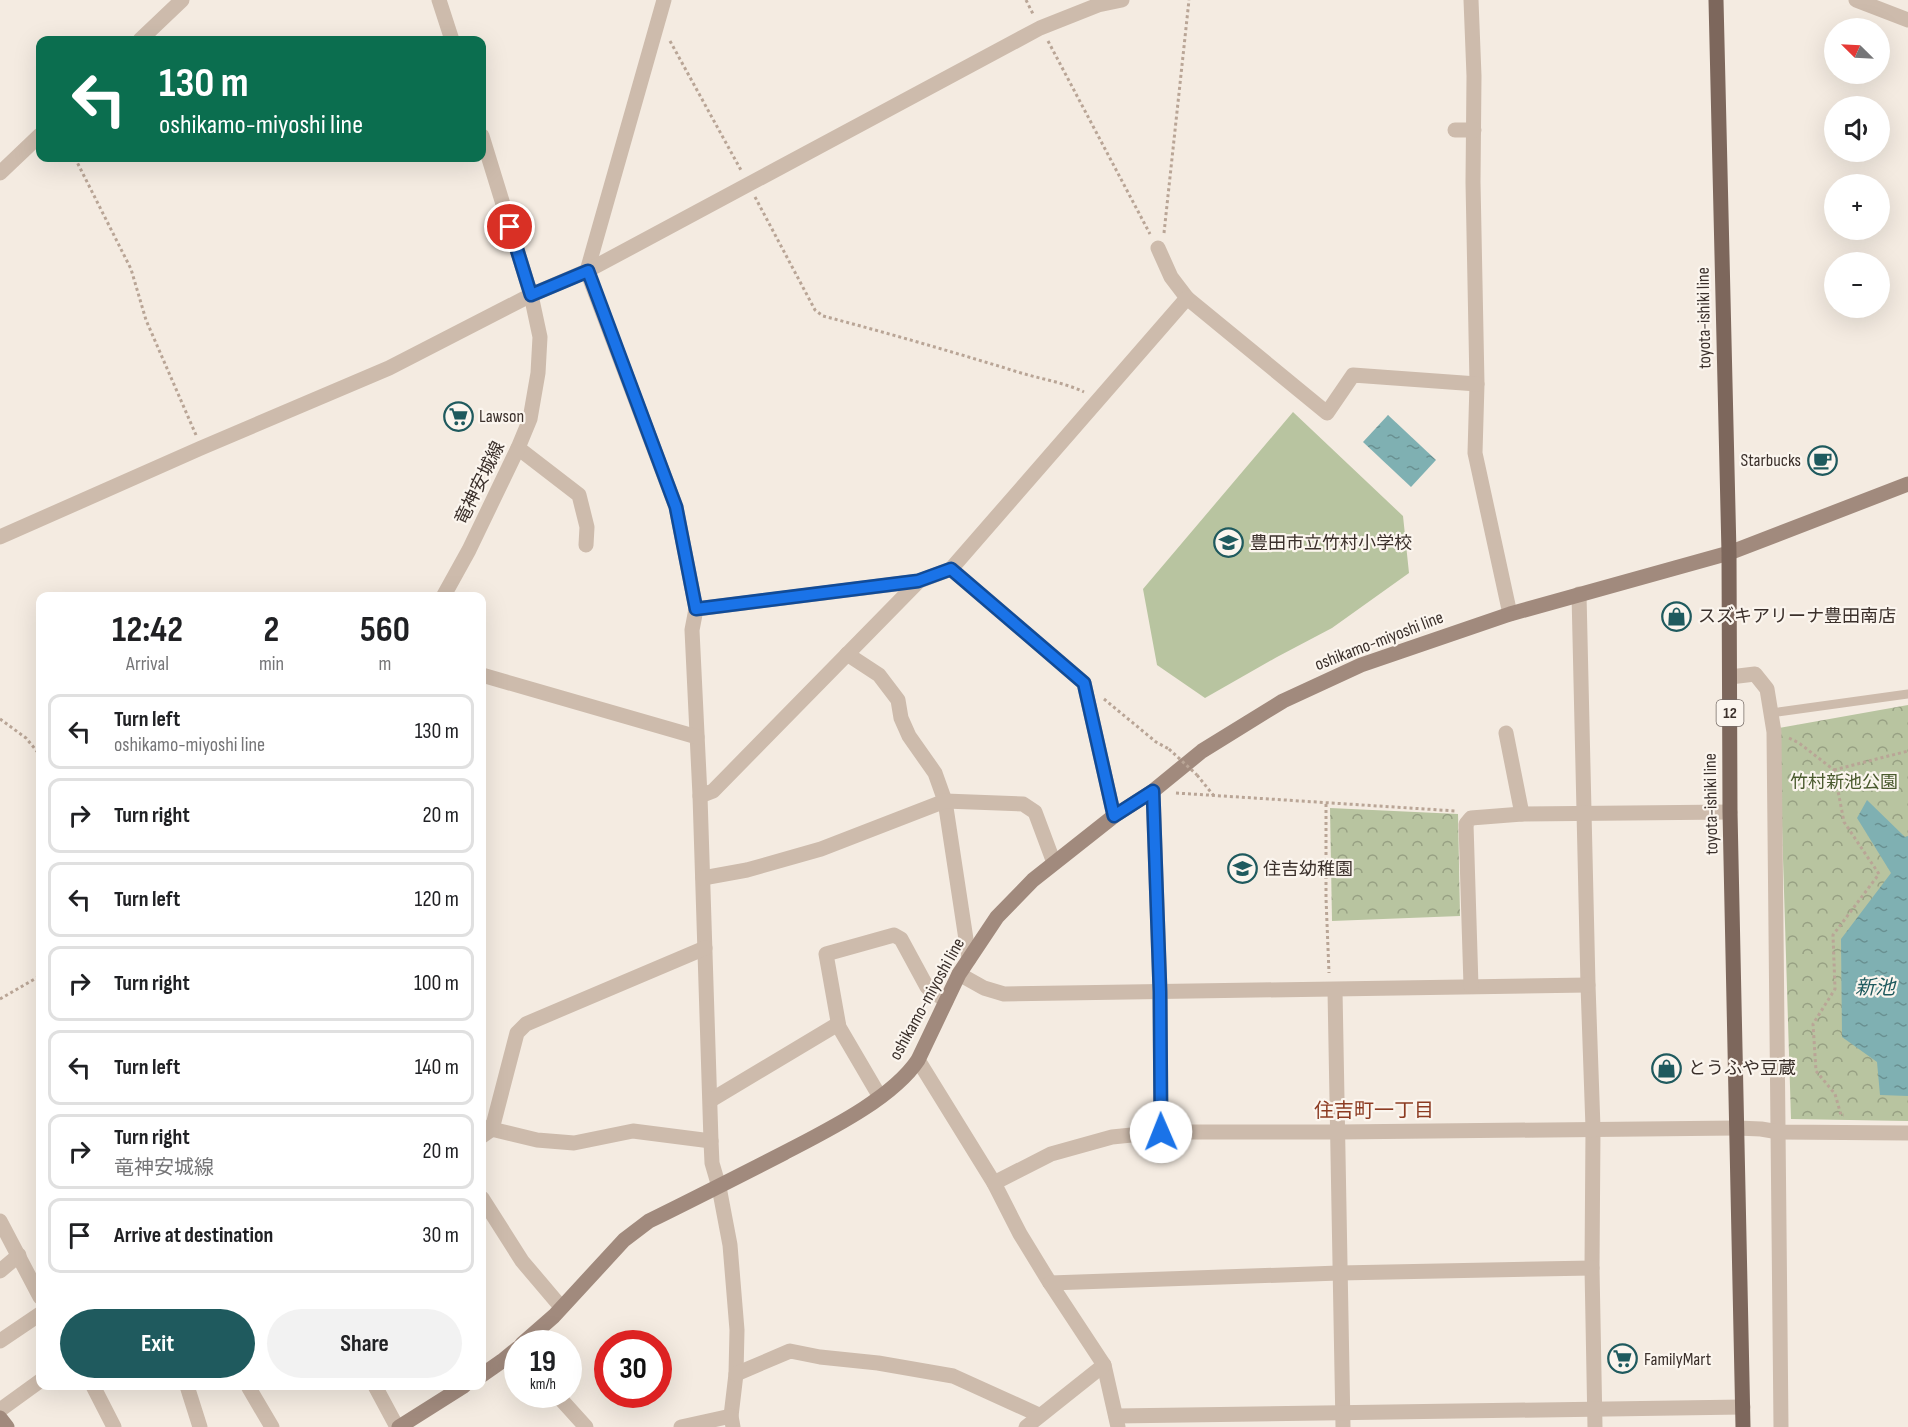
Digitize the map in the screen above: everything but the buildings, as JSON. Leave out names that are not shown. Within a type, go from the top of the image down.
[{"type":"main road","name":"toyota-ishiki line","points":[[1716,0],[1729,554],[1730,812],[1743,1427]]},
{"type":"main road","name":"oshikamo-miyoshi line","points":[[537,1330],[624,1240],[649,1221],[824,1132],[891,1090],[910,1073],[918,1060],[959,974],[996,917],[1033,880],[1114,816],[1153,791],[1202,751],[1283,701],[1361,665],[1510,614],[1729,554],[1908,484]]},
{"type":"main road","points":[[486,1372],[504,1359]]},
{"type":"main road","points":[[398,1427],[458,1390]]},
{"type":"main road","points":[[0,1418],[7,1427]]},
{"type":"street","points":[[144,36],[182,0]]},
{"type":"street","points":[[439,0],[451,36]]},
{"type":"street","points":[[664,0],[588,271],[676,507],[696,609],[692,630],[712,1163],[720,1186],[730,1245],[737,1330],[732,1421],[681,1427]]},
{"type":"street","points":[[0,537],[389,368],[531,295],[588,271],[1041,28],[1098,5],[1122,0]]},
{"type":"street","points":[[1471,0],[1474,76],[1477,384],[1475,453],[1510,614]]},
{"type":"street","points":[[1856,0],[1874,3],[1908,20]]},
{"type":"street","points":[[1455,130],[1474,130]]},
{"type":"street","points":[[0,173],[36,139]]},
{"type":"street","name":"竜神安城線","points":[[446,592],[469,550],[518,448],[530,419],[538,373],[540,338],[531,295],[486,149]]},
{"type":"street","points":[[1158,248],[1171,277],[1187,298],[1328,413],[1353,375],[1477,384]]},
{"type":"street","points":[[696,609],[918,581],[951,569],[1187,298]]},
{"type":"street","points":[[518,448],[579,495],[586,527],[586,545]]},
{"type":"street","points":[[951,569],[1084,683],[1114,816]]},
{"type":"street","points":[[700,796],[713,791],[918,581]]},
{"type":"street","points":[[1579,594],[1593,1128],[1592,1268],[1595,1427]]},
{"type":"street","points":[[847,654],[879,675],[898,700],[901,718],[909,736],[935,772],[945,801],[969,959]]},
{"type":"street","points":[[1730,677],[1755,674],[1767,689],[1774,732],[1781,1427]]},
{"type":"street","points":[[486,676],[697,737]]},
{"type":"street","points":[[1506,733],[1522,814]]},
{"type":"street","points":[[1153,791],[1160,992],[1161,1132]]},
{"type":"street","points":[[703,878],[747,870],[821,849],[945,801],[1023,804],[1035,812],[1054,863]]},
{"type":"street","points":[[1471,986],[1466,824],[1471,818],[1522,814],[1730,812]]},
{"type":"street","points":[[880,1097],[838,1024],[826,954],[894,935],[901,939],[927,987],[946,1001]]},
{"type":"street","points":[[486,1127],[517,1033],[526,1024],[705,948]]},
{"type":"street","points":[[959,974],[984,988],[1004,994],[1588,985]]},
{"type":"street","points":[[1335,990],[1343,1420]]},
{"type":"street","points":[[711,1100],[838,1024]]},
{"type":"street","points":[[918,1060],[994,1183],[1020,1234],[1104,1365],[1117,1422],[1343,1420],[1594,1408],[1743,1407]]},
{"type":"street","points":[[994,1183],[1051,1154],[1112,1137],[1161,1132],[1737,1128],[1779,1132],[1908,1133]]},
{"type":"street","points":[[486,1130],[537,1140],[574,1143],[633,1131],[711,1141]]},
{"type":"street","points":[[486,1204],[522,1261],[561,1307]]},
{"type":"street","points":[[0,1221],[36,1289]]},
{"type":"street","points":[[0,1271],[19,1255]]},
{"type":"street","points":[[1050,1283],[1339,1273],[1592,1268]]},
{"type":"street","points":[[0,1341],[36,1317]]},
{"type":"street","points":[[736,1374],[790,1351],[953,1376],[1040,1415]]},
{"type":"street","points":[[1026,1427],[1104,1365]]},
{"type":"street","points":[[0,1410],[36,1384]]},
{"type":"street","points":[[95,1390],[114,1427]]},
{"type":"street","points":[[187,1390],[200,1427]]},
{"type":"street","points":[[250,1390],[272,1427]]},
{"type":"street","points":[[377,1390],[398,1427]]},
{"type":"street","points":[[569,1408],[586,1427]]},
{"type":"lane","points":[[1771,713],[1908,694]]},
{"type":"path","points":[[1158,248],[1163,238],[1189,0]]},
{"type":"path","points":[[658,21],[815,310],[823,316],[1070,386],[1084,392],[1096,403]]},
{"type":"path","points":[[1041,28],[1158,248]]},
{"type":"path","points":[[77,162],[131,268],[146,320],[201,448]]},
{"type":"path","points":[[1084,683],[1156,742],[1169,749],[1197,775],[1214,796]]},
{"type":"path","points":[[0,719],[26,738],[36,750]]},
{"type":"path","points":[[1774,732],[1799,743],[1834,770],[1845,822],[1879,874],[1833,934],[1835,989],[1813,1024],[1816,1071],[1835,1094],[1841,1115],[1852,1115]]},
{"type":"path","points":[[1834,770],[1908,751]]},
{"type":"path","points":[[1153,791],[1326,804],[1454,810],[1471,818]]},
{"type":"path","points":[[1326,804],[1329,972],[1335,990]]},
{"type":"path","points":[[0,999],[36,978]]},
{"type":"green space","points":[[1293,412],[1403,516],[1409,573],[1332,628],[1205,698],[1157,665],[1143,589]]},
{"type":"green space","name":"竹村新池公園","points":[[1908,705],[1908,1121],[1791,1119],[1779,728]]},
{"type":"green space","points":[[1330,808],[1458,814],[1460,916],[1332,921]]},
{"type":"water","points":[[1388,415],[1436,460],[1411,487],[1363,442]]},
{"type":"water","name":"新池","points":[[1867,800],[1905,837],[1908,836],[1908,1096],[1880,1095],[1877,1062],[1842,1037],[1841,939],[1891,873],[1857,818]]},
{"type":"place","name":"Lawson","points":[[458,416]]},
{"type":"place","name":"Starbucks","points":[[1822,460]]},
{"type":"place","name":"豊田市立竹村小学校","points":[[1229,543]]},
{"type":"place","name":"スズキアリーナ豊田南店","points":[[1677,616]]},
{"type":"place","name":"住吉幼稚園","points":[[1242,869]]},
{"type":"place","name":"とうふや豆蔵","points":[[1667,1068]]},
{"type":"place","name":"FamilyMart","points":[[1623,1359]]},
{"type":"district","name":"住吉町一丁目","points":[[1374,1111]]},
{"type":"route","points":[[510,227],[531,295],[588,271],[676,507],[696,609],[918,581],[951,569],[1084,683],[1114,816],[1153,791],[1160,992],[1161,1132]]}]
